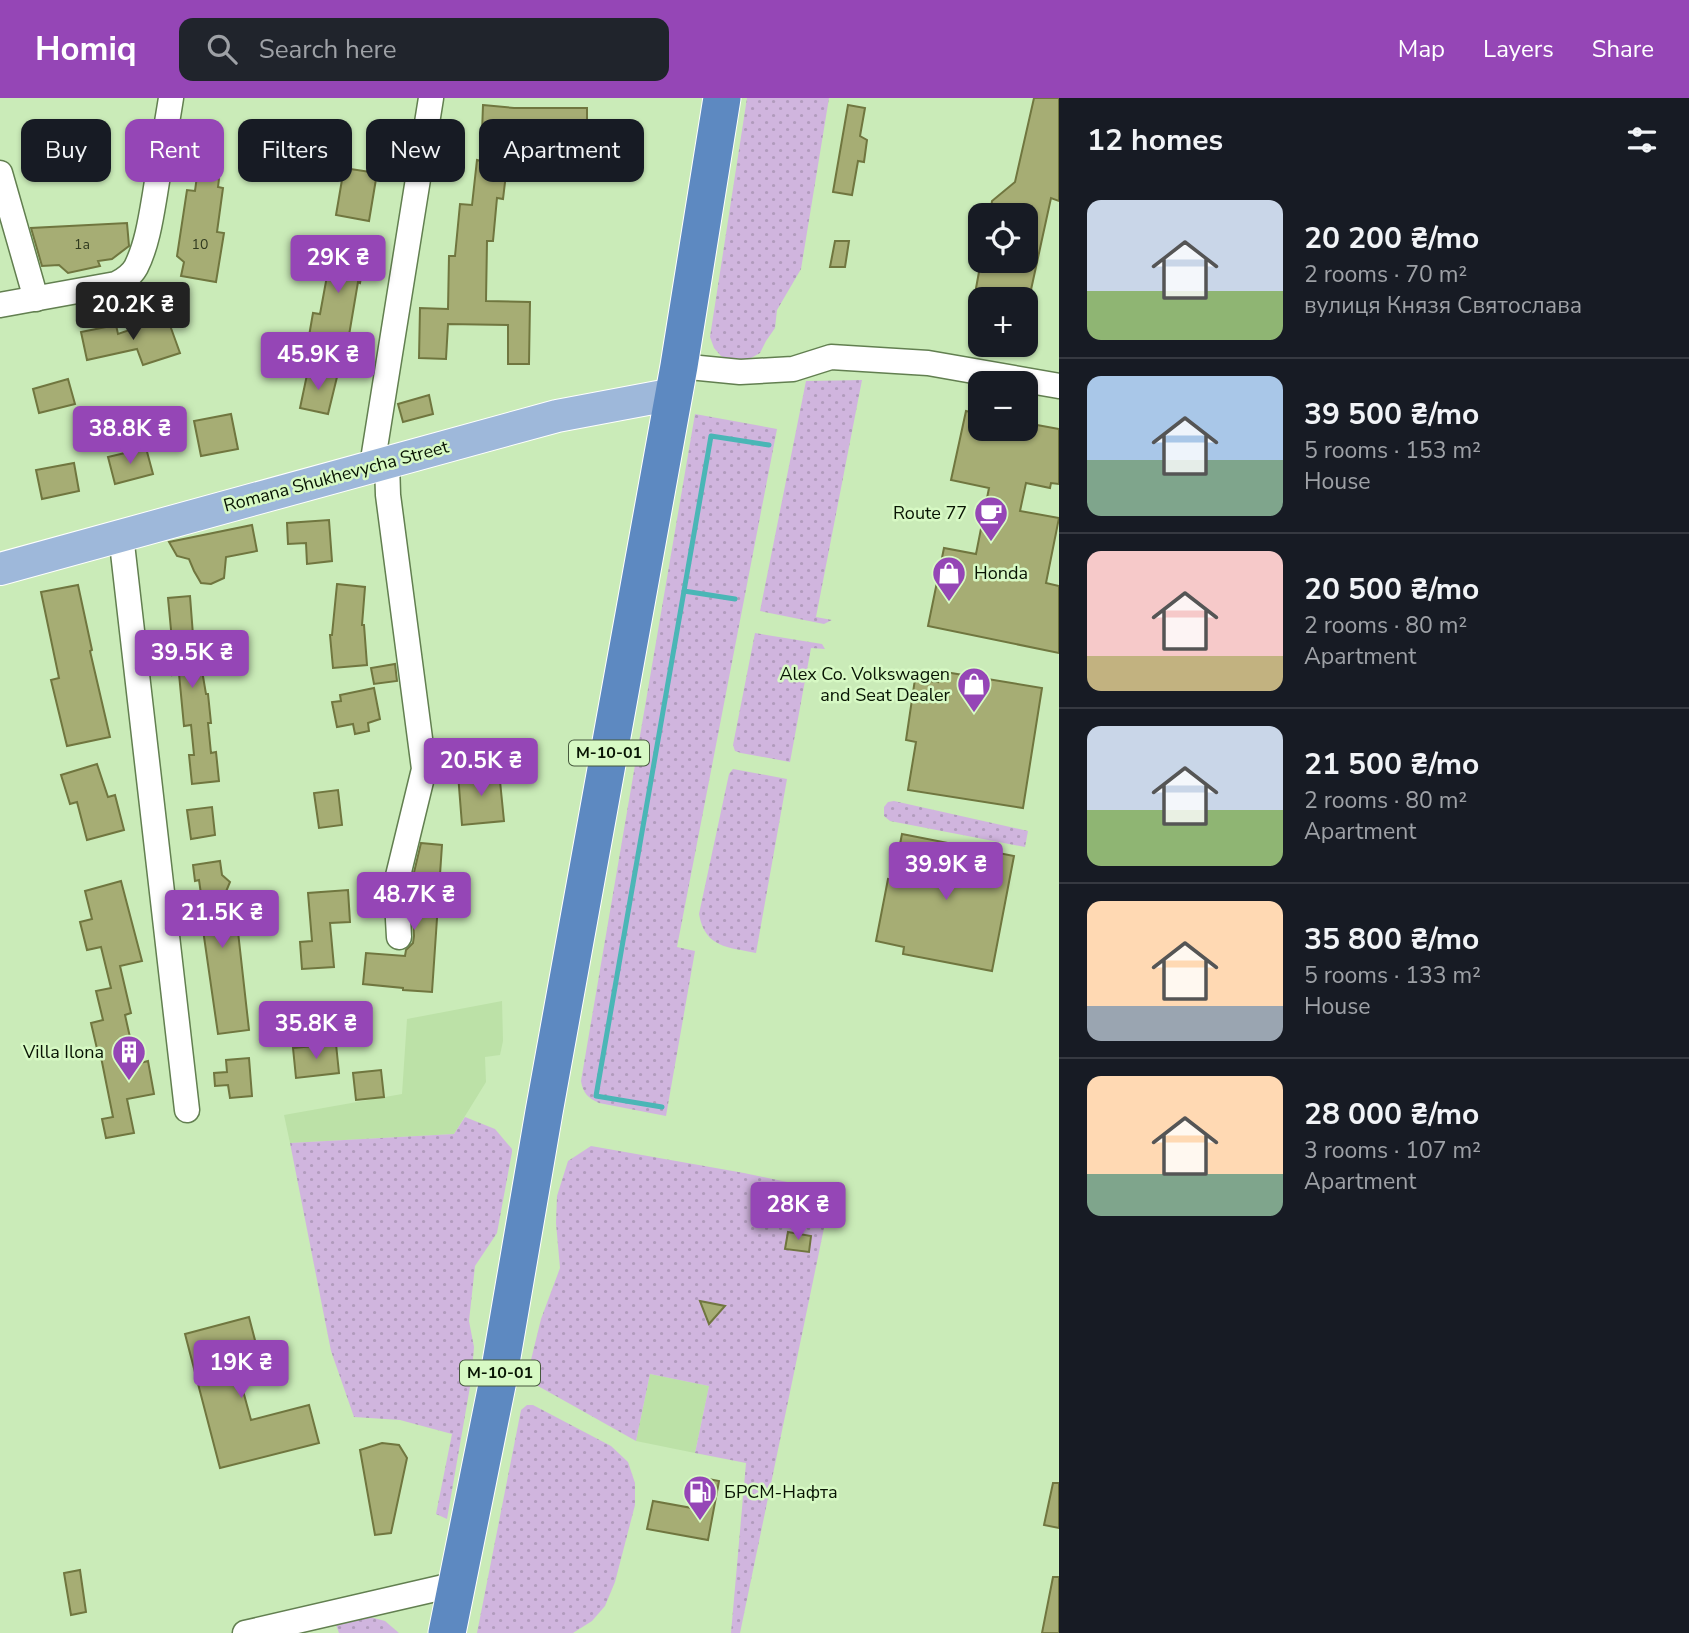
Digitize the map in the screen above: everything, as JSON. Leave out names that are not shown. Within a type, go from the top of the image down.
[{"type":"highway","name":"М-10-01","points":[[447,1633],[498,1380],[676,380],[722,98]]},
{"type":"main road","name":"Romana Shukhevycha Street","points":[[0,569],[557,416],[676,380]]},
{"type":"street","points":[[0,305],[116,284],[124,281],[136,268],[145,244],[171,98]]},
{"type":"street","points":[[399,937],[396,884],[424,769],[388,495],[380,464],[431,98]]},
{"type":"street","points":[[0,173],[36,299]]},
{"type":"street","points":[[676,380],[793,369],[831,358],[928,363],[1059,386]]},
{"type":"street","points":[[121,535],[187,1110]]},
{"type":"street","points":[[245,1633],[457,1584]]},
{"type":"shaded area","points":[[747,98],[829,98],[801,269],[777,310],[775,328],[760,353],[742,363],[721,356],[710,337]]},
{"type":"shaded area","points":[[862,380],[816,617],[832,620],[824,624],[760,611],[806,381]]},
{"type":"shaded area","points":[[695,414],[777,429],[677,947],[695,951],[666,1116],[599,1103],[587,1095],[581,1081]]},
{"type":"shaded area","points":[[755,633],[822,644],[825,649],[811,648],[790,762],[741,753],[735,751],[733,745]]},
{"type":"shaded area","points":[[733,769],[787,779],[756,953],[727,947],[712,940],[706,934],[699,914],[729,774]]},
{"type":"shaded area","points":[[894,801],[1028,831],[1025,847],[890,821],[884,816],[884,807],[888,802]]},
{"type":"shaded area","points":[[502,1001],[503,1041],[500,1055],[485,1057],[486,1082],[454,1134],[290,1143],[284,1115],[402,1094],[407,1019]]},
{"type":"shaded area","points":[[465,1117],[495,1129],[512,1152],[497,1233],[475,1266],[469,1321],[474,1347],[471,1381],[447,1519],[436,1514],[452,1434],[400,1420],[354,1417],[331,1351],[290,1143],[454,1134]]},
{"type":"shaded area","points":[[591,1146],[811,1187],[829,1204],[740,1633],[731,1633],[746,1463],[695,1453],[709,1386],[650,1374],[636,1441],[538,1386],[529,1375],[541,1319],[560,1268],[556,1223],[557,1196],[568,1161]]},
{"type":"shaded area","points":[[650,1374],[709,1386],[695,1453],[636,1441]]},
{"type":"shaded area","points":[[527,1405],[533,1405],[611,1446],[628,1462],[635,1483],[635,1505],[615,1582],[605,1606],[592,1621],[573,1633],[477,1633],[521,1410]]},
{"type":"shaded area","points":[[370,1617],[385,1621],[399,1633],[339,1633],[335,1622]]},
{"type":"building","points":[[1034,98],[1059,98],[1059,201],[1051,198],[1038,258],[1038,203],[992,203],[1015,182]]},
{"type":"building","points":[[483,105],[514,108],[587,108],[587,119],[482,119]]},
{"type":"building","points":[[848,105],[865,108],[860,136],[867,140],[864,162],[858,161],[852,195],[833,192]]},
{"type":"building","points":[[477,160],[479,182],[505,182],[503,199],[497,198],[493,241],[487,241],[486,301],[530,302],[529,364],[508,364],[508,325],[448,324],[446,359],[419,358],[420,308],[448,309],[449,256],[455,256],[460,204],[472,205]]},
{"type":"building","points":[[352,169],[366,171],[366,182],[376,182],[369,221],[336,215],[342,182],[352,182]]},
{"type":"building","points":[[196,182],[219,182],[218,187],[223,188],[217,232],[224,233],[216,282],[181,276],[184,262],[177,256],[187,190],[195,191]]},
{"type":"building","points":[[127,223],[129,246],[112,259],[98,261],[100,266],[68,273],[59,265],[42,266],[31,228]]},
{"type":"building","points":[[332,239],[360,244],[355,266],[363,268],[360,283],[358,282],[347,347],[315,341],[316,337],[309,336],[313,313],[320,314]]},
{"type":"building","points":[[835,241],[849,241],[845,267],[830,267]]},
{"type":"building","points":[[979,273],[1035,273],[1032,287],[976,287]]},
{"type":"building","points":[[167,317],[180,353],[143,365],[137,349],[87,360],[81,332],[116,325],[118,334]]},
{"type":"building","points":[[308,370],[337,377],[328,414],[300,408]]},
{"type":"building","points":[[68,379],[75,404],[39,413],[33,389]]},
{"type":"building","points":[[429,395],[433,414],[403,422],[398,404]]},
{"type":"building","points":[[966,411],[968,441],[1038,441],[1038,425],[1059,429],[1059,484],[1051,483],[1050,488],[1026,483],[1020,511],[1059,518],[1046,583],[1059,586],[1059,653],[928,626],[944,548],[976,554],[989,488],[951,480]]},
{"type":"building","points":[[231,414],[238,449],[201,456],[194,421]]},
{"type":"building","points":[[146,448],[153,474],[115,484],[108,457]]},
{"type":"building","points":[[74,463],[79,491],[42,499],[36,470]]},
{"type":"building","points":[[329,520],[332,561],[307,564],[306,543],[288,544],[287,523]]},
{"type":"building","points":[[252,525],[257,551],[226,557],[224,578],[211,584],[201,583],[189,559],[177,556],[169,542]]},
{"type":"building","points":[[337,584],[365,587],[362,625],[367,665],[333,668],[330,635]]},
{"type":"building","points":[[78,585],[110,737],[67,746],[51,680],[59,678],[41,592]]},
{"type":"building","points":[[190,596],[194,648],[198,647],[208,694],[211,753],[216,752],[219,781],[192,784],[189,755],[194,755],[191,725],[184,726],[179,674],[172,675],[168,652],[173,651],[168,598]]},
{"type":"building","points":[[395,664],[397,681],[374,684],[371,668]]},
{"type":"building","name":"Alex Co. Volkswagen and Seat Dealer","points":[[939,671],[1042,688],[1023,808],[908,790],[916,742],[906,740],[915,679],[938,682]]},
{"type":"building","points":[[374,688],[380,719],[368,723],[369,731],[355,734],[353,724],[337,727],[332,702],[341,701],[340,695]]},
{"type":"building","points":[[97,764],[108,797],[115,795],[124,830],[87,840],[77,802],[70,804],[61,775]]},
{"type":"building","points":[[499,771],[504,821],[462,825],[458,774]]},
{"type":"building","points":[[338,790],[342,825],[319,828],[314,793]]},
{"type":"building","points":[[212,807],[215,835],[191,839],[187,810]]},
{"type":"building","points":[[902,834],[1014,856],[992,971],[903,954],[904,947],[876,941],[888,879],[893,880]]},
{"type":"building","points":[[421,843],[442,845],[432,992],[363,984],[366,953],[405,956],[406,950],[413,943],[411,885]]},
{"type":"building","points":[[220,861],[222,875],[230,882],[220,906],[235,905],[249,1030],[218,1034],[200,909],[203,908],[199,880],[195,881],[193,865]]},
{"type":"building","points":[[121,881],[142,961],[120,966],[131,1013],[125,1015],[136,1064],[148,1061],[154,1094],[127,1099],[134,1133],[106,1138],[102,1119],[113,1117],[100,1052],[98,1053],[91,1023],[103,1020],[96,991],[111,988],[101,947],[87,950],[80,922],[92,919],[85,891]]},
{"type":"building","points":[[348,890],[350,922],[330,923],[334,967],[302,969],[300,942],[312,941],[308,893]]},
{"type":"building","points":[[336,1044],[339,1073],[296,1078],[293,1048]]},
{"type":"building","points":[[249,1058],[252,1096],[230,1098],[228,1085],[215,1086],[214,1073],[227,1072],[226,1060]]},
{"type":"building","points":[[381,1070],[384,1097],[356,1100],[353,1073]]},
{"type":"building","points":[[788,1232],[811,1236],[809,1252],[785,1249]]},
{"type":"building","points":[[700,1301],[725,1306],[709,1324]]},
{"type":"building","points":[[249,1317],[257,1348],[233,1354],[251,1420],[309,1405],[319,1443],[220,1468],[185,1334]]},
{"type":"building","points":[[382,1443],[399,1445],[407,1458],[391,1533],[375,1535],[360,1450]]},
{"type":"building","points":[[698,1477],[719,1481],[708,1540],[647,1529],[653,1501],[692,1508]]},
{"type":"building","points":[[1053,1483],[1059,1483],[1059,1528],[1044,1525]]},
{"type":"building","points":[[80,1570],[86,1612],[71,1615],[64,1573]]},
{"type":"building","points":[[1053,1577],[1059,1577],[1059,1633],[1042,1633]]},
{"type":"waterway","points":[[662,1107],[596,1096],[711,436],[769,445]]},
{"type":"waterway","points":[[684,591],[735,599]]},
{"type":"place","name":"Route 77","points":[[991,543]]},
{"type":"place","name":"Honda","points":[[949,603]]},
{"type":"place","name":"Alex Co. Volkswagen and Seat Dealer","points":[[974,714]]},
{"type":"place","name":"Villa Ilona","points":[[129,1082]]},
{"type":"place","name":"БРСМ-Нафта","points":[[700,1522]]}]
